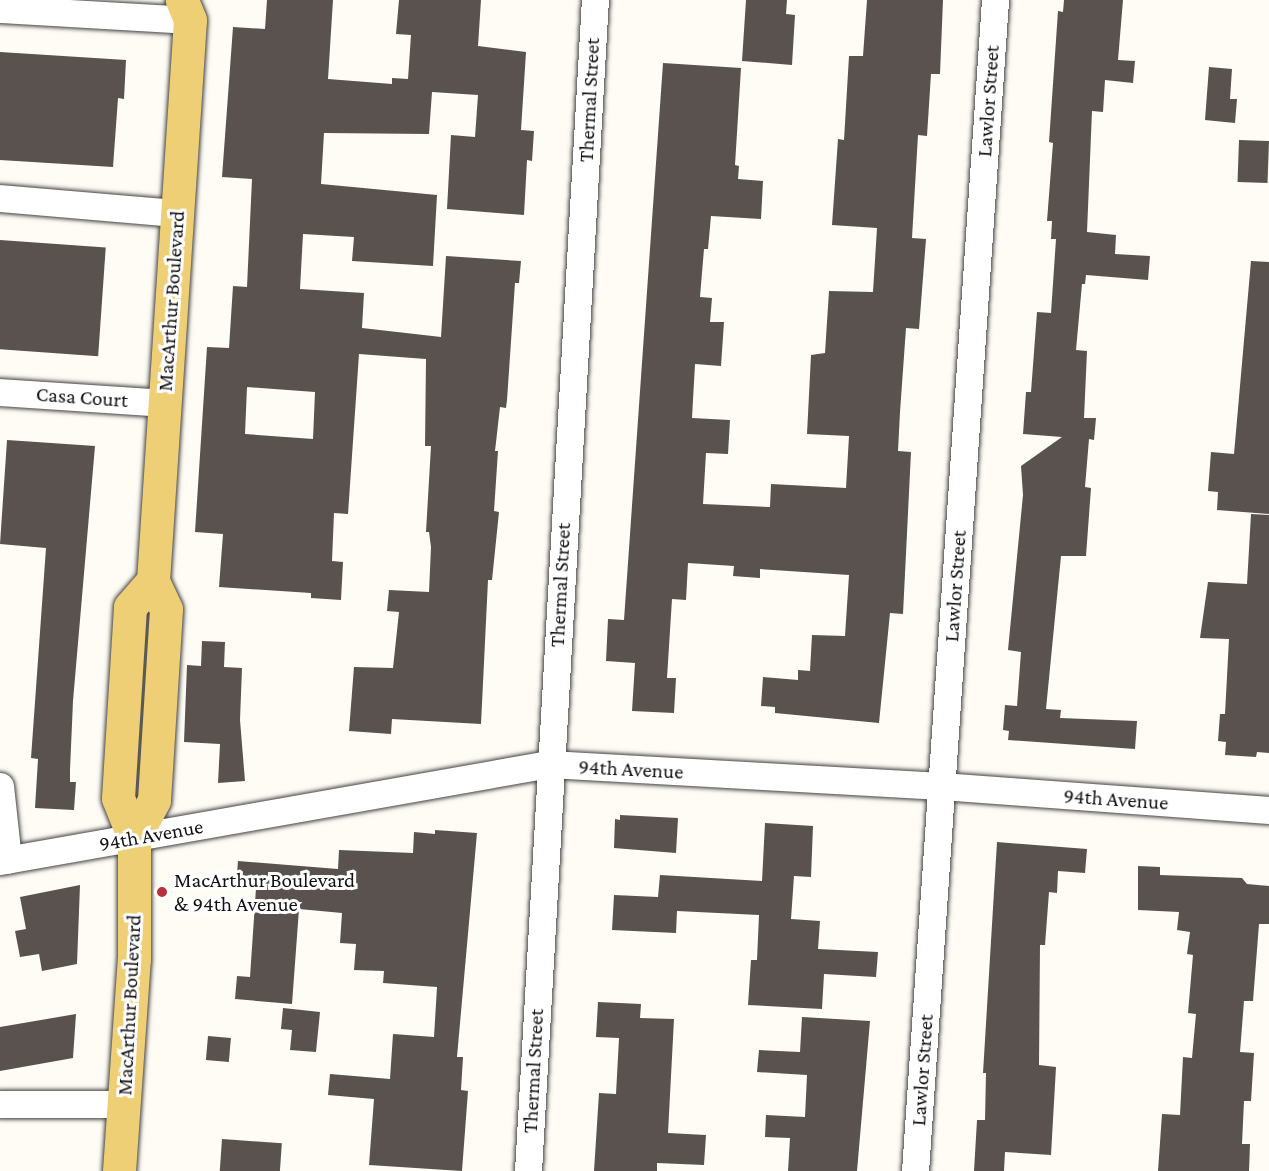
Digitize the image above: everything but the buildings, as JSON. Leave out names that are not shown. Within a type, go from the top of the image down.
[{"type":"main road","name":"MacArthur Boulevard","points":[[119,1171],[134,947],[134,838],[154,800],[166,609],[153,581],[191,7]]},
{"type":"street","name":"Thermal Street","points":[[528,1171],[549,764],[595,0]]},
{"type":"street","name":"Lawlor Street","points":[[915,1171],[995,0]]},
{"type":"street","points":[[0,9],[191,7]]},
{"type":"street","points":[[0,198],[176,213]]},
{"type":"street","name":"Casa Court","points":[[0,392],[164,403]]},
{"type":"street","name":"94th Avenue","points":[[4,861],[549,764],[941,786],[1269,810]]},
{"type":"street","points":[[0,786],[4,861]]},
{"type":"street","points":[[0,1104],[124,1104]]},
{"type":"place","name":"MacArthur Boulevard & 94th Avenue","points":[[162,892]]}]
